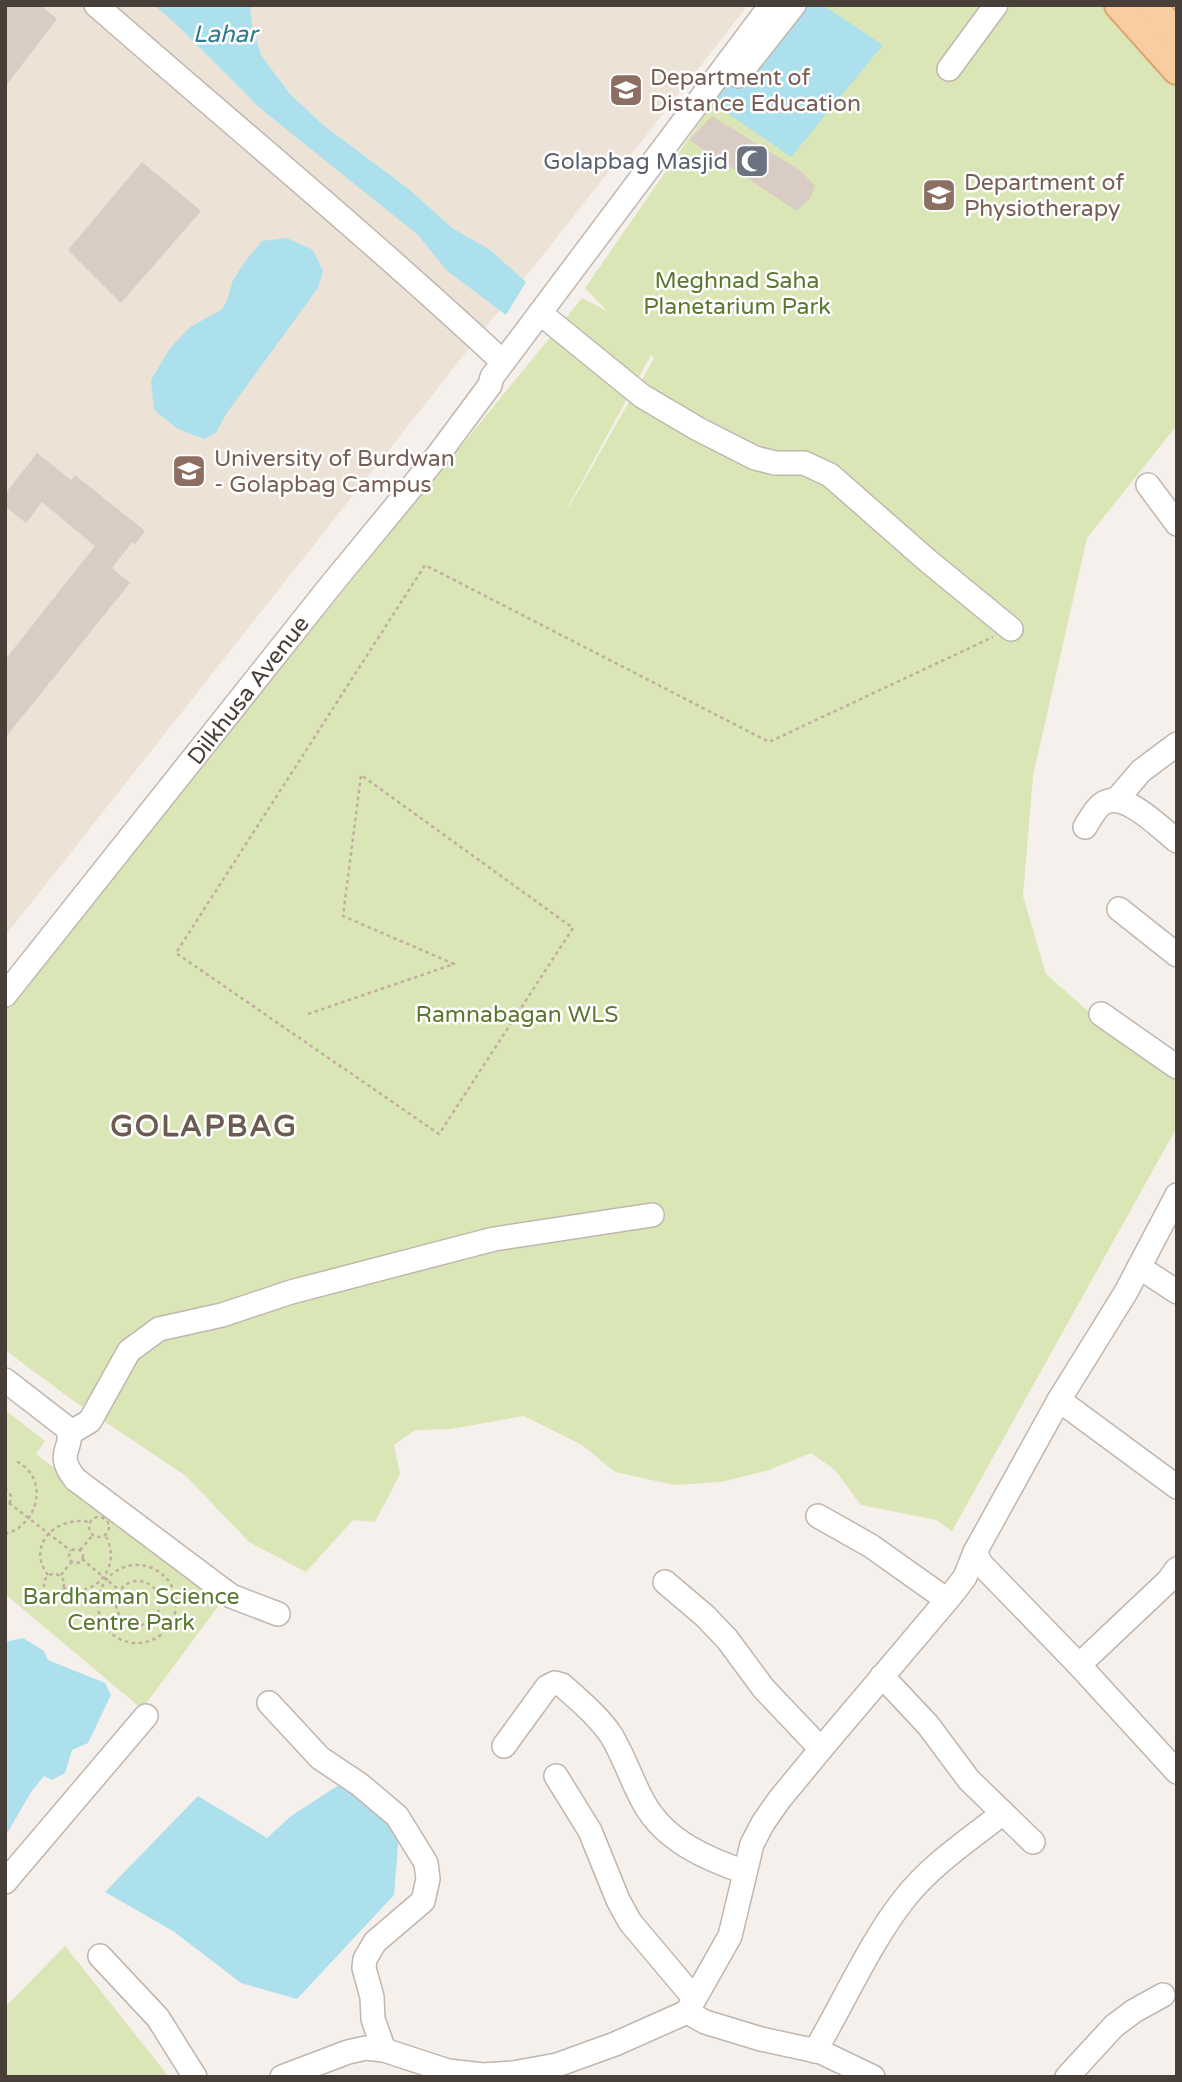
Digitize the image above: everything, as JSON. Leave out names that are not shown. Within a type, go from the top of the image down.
[{"type":"main road","points":[[1119,5],[1177,70]]},
{"type":"main road","points":[[1150,5],[1177,34]]},
{"type":"street","points":[[96,5],[421,285],[503,362]]},
{"type":"street","name":"Dilkhusa Avenue","points":[[5,995],[331,585],[438,455],[490,385],[492,377],[503,362],[544,316],[616,221],[771,5]]},
{"type":"street","name":"Dilkhusa Avenue","points":[[616,221],[794,5]]},
{"type":"street","points":[[949,69],[996,5]]},
{"type":"street","points":[[544,316],[642,396],[698,429],[755,458],[775,463],[804,463],[830,475],[1012,629]]},
{"type":"street","name":"Dilkhusa Avenue","points":[[490,385],[504,380],[544,316]]},
{"type":"street","points":[[1148,485],[1177,524]]},
{"type":"street","points":[[1117,799],[1141,771],[1177,744]]},
{"type":"street","points":[[1085,827],[1102,803],[1117,799],[1127,802],[1177,841]]},
{"type":"street","points":[[1119,909],[1177,955]]},
{"type":"street","points":[[1101,1014],[1177,1066]]},
{"type":"street","points":[[282,2077],[366,2048],[384,2050],[448,2071],[483,2075],[513,2073],[557,2065],[615,2043],[691,2005],[730,1936],[752,1844],[763,1823],[779,1800],[965,1577],[975,1552],[1059,1400],[1139,1267],[1177,1195]]},
{"type":"street","points":[[70,1433],[90,1421],[129,1351],[159,1329],[222,1315],[292,1292],[494,1239],[652,1215]]},
{"type":"street","points":[[1139,1267],[1177,1292]]},
{"type":"street","points":[[5,1380],[68,1428],[70,1433],[64,1458],[66,1467],[75,1479],[231,1596],[278,1614]]},
{"type":"street","points":[[1059,1400],[1177,1487]]},
{"type":"street","points":[[818,1516],[871,1546],[947,1600]]},
{"type":"street","points":[[975,1552],[981,1564],[1177,1772]]},
{"type":"street","points":[[1079,1665],[1168,1581],[1177,1569]]},
{"type":"street","points":[[664,1582],[705,1616],[727,1639],[764,1689],[821,1749]]},
{"type":"street","points":[[882,1676],[928,1725],[969,1780],[1034,1842]]},
{"type":"street","points":[[504,1746],[547,1687],[555,1683],[562,1685],[611,1736],[646,1807],[664,1828],[711,1860],[745,1872]]},
{"type":"street","points":[[269,1703],[320,1758],[359,1784],[397,1816],[426,1863],[428,1879],[423,1901],[375,1942],[365,1959],[373,2019],[384,2050]]},
{"type":"street","points":[[5,1882],[146,1716]]},
{"type":"street","points":[[556,1776],[590,1831],[618,1900],[630,1922],[705,2022],[761,2039],[815,2051],[873,2077]]},
{"type":"street","points":[[815,2051],[887,1924],[906,1897],[923,1878],[1003,1813]]},
{"type":"street","points":[[100,1956],[158,2018],[195,2077]]},
{"type":"street","points":[[1067,2077],[1114,2026],[1163,1995]]},
{"type":"path","points":[[308,1014],[454,964],[343,916],[361,775],[573,928],[439,1134],[176,953],[425,565],[769,742],[1012,629]]},
{"type":"path","points":[[5,1534],[20,1528],[30,1518],[36,1502],[36,1489],[30,1473],[16,1461]]},
{"type":"path","points":[[5,1488],[11,1495],[5,1507]]},
{"type":"path","points":[[9,1503],[71,1551]]},
{"type":"path","points":[[94,1518],[105,1518],[109,1525],[105,1535],[93,1535],[89,1529],[94,1518]]},
{"type":"path","points":[[48,1575],[43,1567],[41,1553],[49,1534],[55,1527],[69,1521],[90,1522]]},
{"type":"path","points":[[80,1550],[93,1535]]},
{"type":"path","points":[[63,1588],[83,1590],[93,1586],[106,1578],[117,1571],[132,1565],[147,1566],[161,1573],[171,1585],[176,1600],[175,1615],[168,1628],[155,1639],[144,1642],[128,1641],[114,1635],[104,1623],[99,1609],[100,1594],[106,1578],[111,1566],[112,1557],[105,1535]]},
{"type":"path","points":[[71,1551],[80,1550]]},
{"type":"path","points":[[80,1550],[82,1559],[120,1591]]},
{"type":"path","points":[[71,1551],[69,1556],[72,1561],[77,1563],[82,1559]]},
{"type":"path","points":[[60,1576],[72,1561]]},
{"type":"path","points":[[55,1574],[64,1581],[63,1588],[56,1594],[48,1591],[44,1583],[48,1575],[55,1574]]},
{"type":"path","points":[[135,1582],[151,1586],[157,1592],[160,1602],[156,1616],[139,1625],[124,1620],[117,1606],[120,1591],[127,1584],[135,1582]]},
{"type":"shaded area","name":"University of Burdwan - Golapbag Campus","points":[[5,5],[748,5],[627,160],[621,156],[5,936]]},
{"type":"green space","name":"Ramnabagan WLS","points":[[781,5],[1117,5],[1177,65],[1177,425],[1087,538],[1033,776],[1023,896],[1046,974],[1129,1047],[1177,1079],[1177,1127],[952,1531],[936,1520],[861,1505],[835,1470],[811,1453],[769,1470],[721,1482],[674,1485],[615,1472],[582,1445],[524,1416],[450,1429],[415,1430],[394,1445],[400,1474],[375,1522],[353,1520],[306,1572],[249,1542],[186,1476],[71,1399],[5,1350],[5,1006],[582,298],[607,311],[585,288]],"holes":[[[651,355],[654,358],[569,507],[568,507]]]},
{"type":"green space","name":"Bardhaman Science Centre Park","points":[[5,1410],[45,1441],[36,1454],[225,1597],[142,1709],[5,1594]]},
{"type":"green space","points":[[65,1946],[169,2077],[5,2077],[5,2007]]},
{"type":"water","name":"Lahar","points":[[154,5],[252,5],[252,25],[261,55],[290,94],[323,125],[410,190],[452,228],[489,249],[526,282],[506,315],[446,270],[418,235],[261,109]]},
{"type":"water","points":[[783,5],[823,5],[883,45],[791,157],[708,100]]},
{"type":"water","points":[[287,238],[313,250],[323,271],[318,288],[226,414],[216,433],[204,439],[178,429],[154,410],[151,380],[170,348],[190,327],[221,310],[227,301],[233,280],[262,241]]},
{"type":"water","points":[[23,1638],[44,1651],[48,1660],[105,1683],[111,1695],[88,1743],[72,1750],[65,1773],[52,1780],[44,1776],[31,1792],[5,1837],[5,1642]]},
{"type":"water","points":[[345,1781],[400,1822],[394,1895],[297,1999],[241,1983],[173,1931],[105,1892],[198,1796],[267,1838],[291,1816]]},
{"type":"building","points":[[5,5],[40,5],[57,19],[5,87]]},
{"type":"building","name":"Golapbag Masjid","points":[[712,116],[801,171],[815,186],[810,198],[797,211],[689,140]]},
{"type":"building","points":[[142,162],[201,211],[121,303],[68,250]]},
{"type":"building","points":[[37,453],[71,480],[75,475],[145,531],[135,544],[132,542],[112,568],[130,583],[5,738],[5,660],[95,546],[42,502],[26,523],[5,506],[5,494]]},
{"type":"place","name":"Department of Distance Education","points":[[626,90]]},
{"type":"place","name":"Golapbag Masjid","points":[[752,161]]},
{"type":"place","name":"Department of Physiotherapy","points":[[939,195]]},
{"type":"place","name":"University of Burdwan - Golapbag Campus","points":[[189,471]]},
{"type":"district","name":"GOLAPBAG","points":[[204,1126]]},
{"type":"park label","name":"Meghnad Saha Planetarium Park","points":[[737,293]]}]
